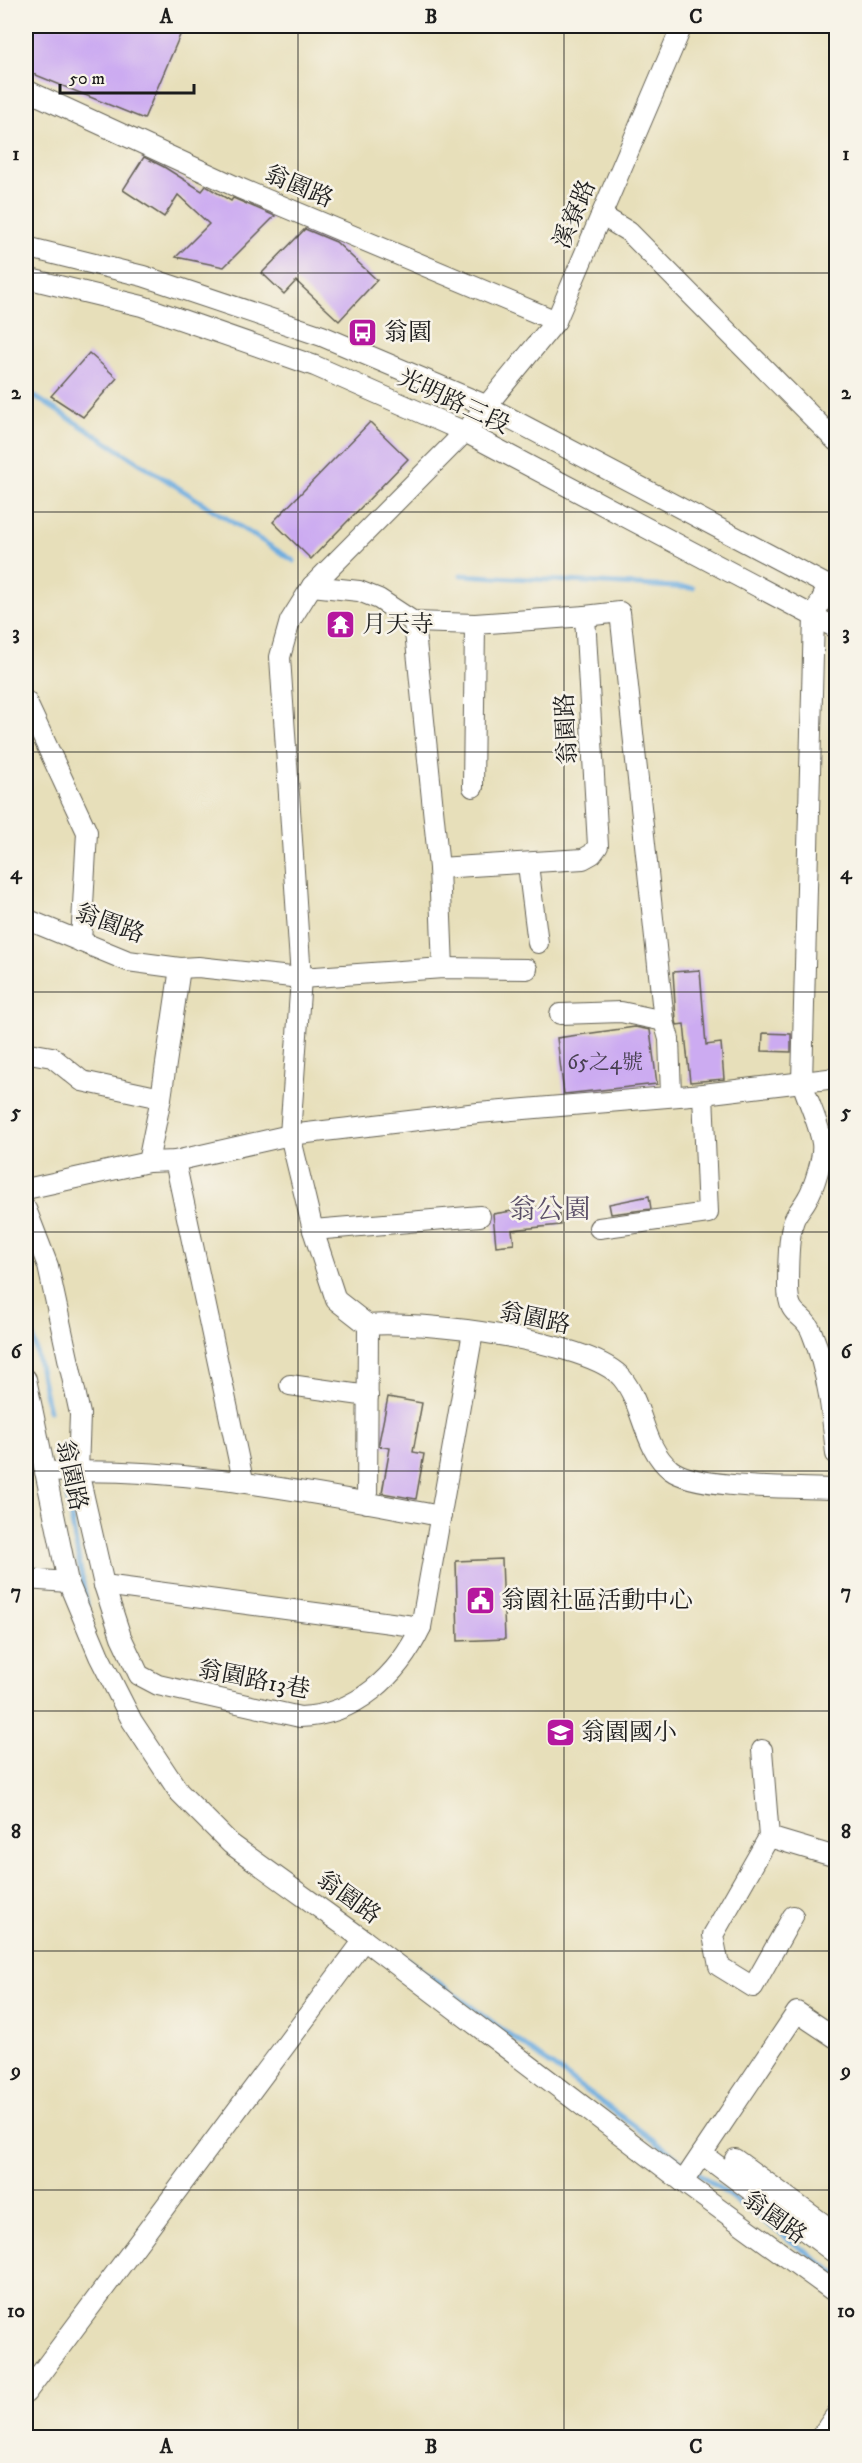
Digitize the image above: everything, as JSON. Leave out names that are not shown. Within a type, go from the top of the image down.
[{"type":"street","name":"溪寮路","points":[[465,432],[556,321],[682,26]]},
{"type":"street","name":"翁園路","points":[[26,90],[239,188],[556,321]]},
{"type":"street","points":[[601,215],[629,232],[837,441]]},
{"type":"street","name":"光明路三段","points":[[26,247],[143,276],[229,302],[322,336],[485,405],[832,588]]},
{"type":"street","name":"光明路三段","points":[[26,278],[142,306],[315,366],[465,432],[837,628]]},
{"type":"street","points":[[367,1503],[368,1325],[336,1300],[313,1230],[290,1136],[301,978],[280,657],[290,621],[312,586],[465,432]]},
{"type":"street","points":[[312,586],[358,591],[379,599],[414,621],[475,624],[620,612],[664,1021],[669,1039],[671,1095]]},
{"type":"street","points":[[832,588],[814,616],[802,1082],[822,1144],[822,1163],[815,1173],[816,1180],[792,1223],[788,1287],[790,1305],[794,1315],[806,1321],[812,1331],[828,1381],[837,1454]]},
{"type":"street","name":"翁園路","points":[[439,868],[528,865],[583,859],[592,854],[598,846],[585,616]]},
{"type":"street","points":[[414,621],[439,868],[443,968]]},
{"type":"street","points":[[473,787],[475,624]]},
{"type":"street","points":[[26,701],[87,832],[81,942]]},
{"type":"street","points":[[528,865],[538,943]]},
{"type":"street","name":"翁園路","points":[[26,919],[128,961],[180,968],[198,967],[301,978],[443,968],[527,969]]},
{"type":"street","points":[[148,1162],[161,1098],[180,968]]},
{"type":"street","points":[[560,1014],[621,1012],[664,1021]]},
{"type":"street","points":[[29,1053],[52,1057],[82,1081],[161,1098]]},
{"type":"street","points":[[26,1189],[148,1162],[176,1161],[290,1136],[478,1113],[702,1094],[837,1078]]},
{"type":"street","points":[[599,1228],[708,1213],[702,1094]]},
{"type":"street","points":[[176,1161],[243,1480]]},
{"type":"street","points":[[815,1173],[837,1165]]},
{"type":"street","name":"翁園路13巷","points":[[26,1209],[48,1266],[80,1414],[78,1471],[105,1585],[121,1637],[139,1675],[158,1686],[300,1717],[324,1715],[372,1691],[394,1671],[411,1648],[421,1627],[473,1332]]},
{"type":"street","points":[[313,1230],[480,1216]]},
{"type":"street","name":"翁園路","points":[[368,1325],[387,1323],[473,1332],[585,1355],[608,1366],[622,1379],[657,1455],[671,1471],[690,1479],[718,1483],[837,1490]]},
{"type":"street","name":"翁園路","points":[[26,1378],[68,1582],[99,1656],[132,1721],[179,1792],[231,1844],[364,1940],[683,2182],[837,2293]]},
{"type":"street","points":[[290,1384],[368,1396]]},
{"type":"street","points":[[45,1472],[106,1470],[243,1480],[441,1516]]},
{"type":"street","points":[[26,1579],[68,1582]]},
{"type":"street","points":[[105,1585],[421,1627]]},
{"type":"street","points":[[762,1750],[769,1837],[713,1935],[719,1966],[753,1986],[794,1916]]},
{"type":"street","points":[[769,1837],[837,1857]]},
{"type":"street","points":[[26,2393],[364,1940]]},
{"type":"street","points":[[683,2182],[797,2012],[837,2038]]},
{"type":"street","name":"翁園路","points":[[702,2154],[837,2254]]},
{"type":"street","points":[[735,2159],[837,2233]]},
{"type":"street","points":[[820,2438],[837,2415]]},
{"type":"building","points":[[26,26],[184,26],[144,119],[26,71]]},
{"type":"building","points":[[144,157],[202,191],[206,186],[231,201],[233,198],[275,216],[224,267],[176,257],[209,224],[178,195],[164,217],[123,190]]},
{"type":"building","points":[[305,229],[336,242],[377,280],[339,321],[296,281],[284,294],[262,273]]},
{"type":"building","points":[[89,353],[117,378],[83,417],[51,396]]},
{"type":"building","points":[[370,422],[408,459],[311,559],[273,522]]},
{"type":"building","points":[[700,970],[706,1045],[721,1043],[724,1079],[690,1082],[684,1024],[677,1025],[676,1021],[673,972]]},
{"type":"building","points":[[635,1027],[650,1030],[657,1084],[564,1094],[557,1038]]},
{"type":"building","points":[[763,1033],[791,1034],[791,1052],[762,1051]]},
{"type":"building","points":[[649,1196],[651,1209],[611,1214],[609,1204]]},
{"type":"building","points":[[558,1204],[560,1225],[512,1230],[514,1244],[496,1246],[493,1214]]},
{"type":"building","points":[[388,1397],[422,1403],[413,1452],[424,1454],[416,1499],[382,1493],[390,1448],[379,1446],[379,1442]]},
{"type":"building","name":"翁園社區活動中心","points":[[502,1559],[505,1639],[458,1641],[456,1561]]},
{"type":"waterway","points":[[26,391],[294,561]]},
{"type":"waterway","points":[[461,575],[693,588]]},
{"type":"waterway","points":[[26,1304],[49,1411]]},
{"type":"waterway","points":[[66,1490],[87,1605]]},
{"type":"waterway","points":[[402,1956],[836,2274]]},
{"type":"place","name":"翁園","points":[[363,332]]},
{"type":"place","name":"月天寺","points":[[341,624]]},
{"type":"place","name":"翁園社區活動中心","points":[[480,1600]]},
{"type":"place","name":"翁園國小","points":[[560,1732]]},
{"type":"district","name":"翁公園","points":[[550,1209]]}]
